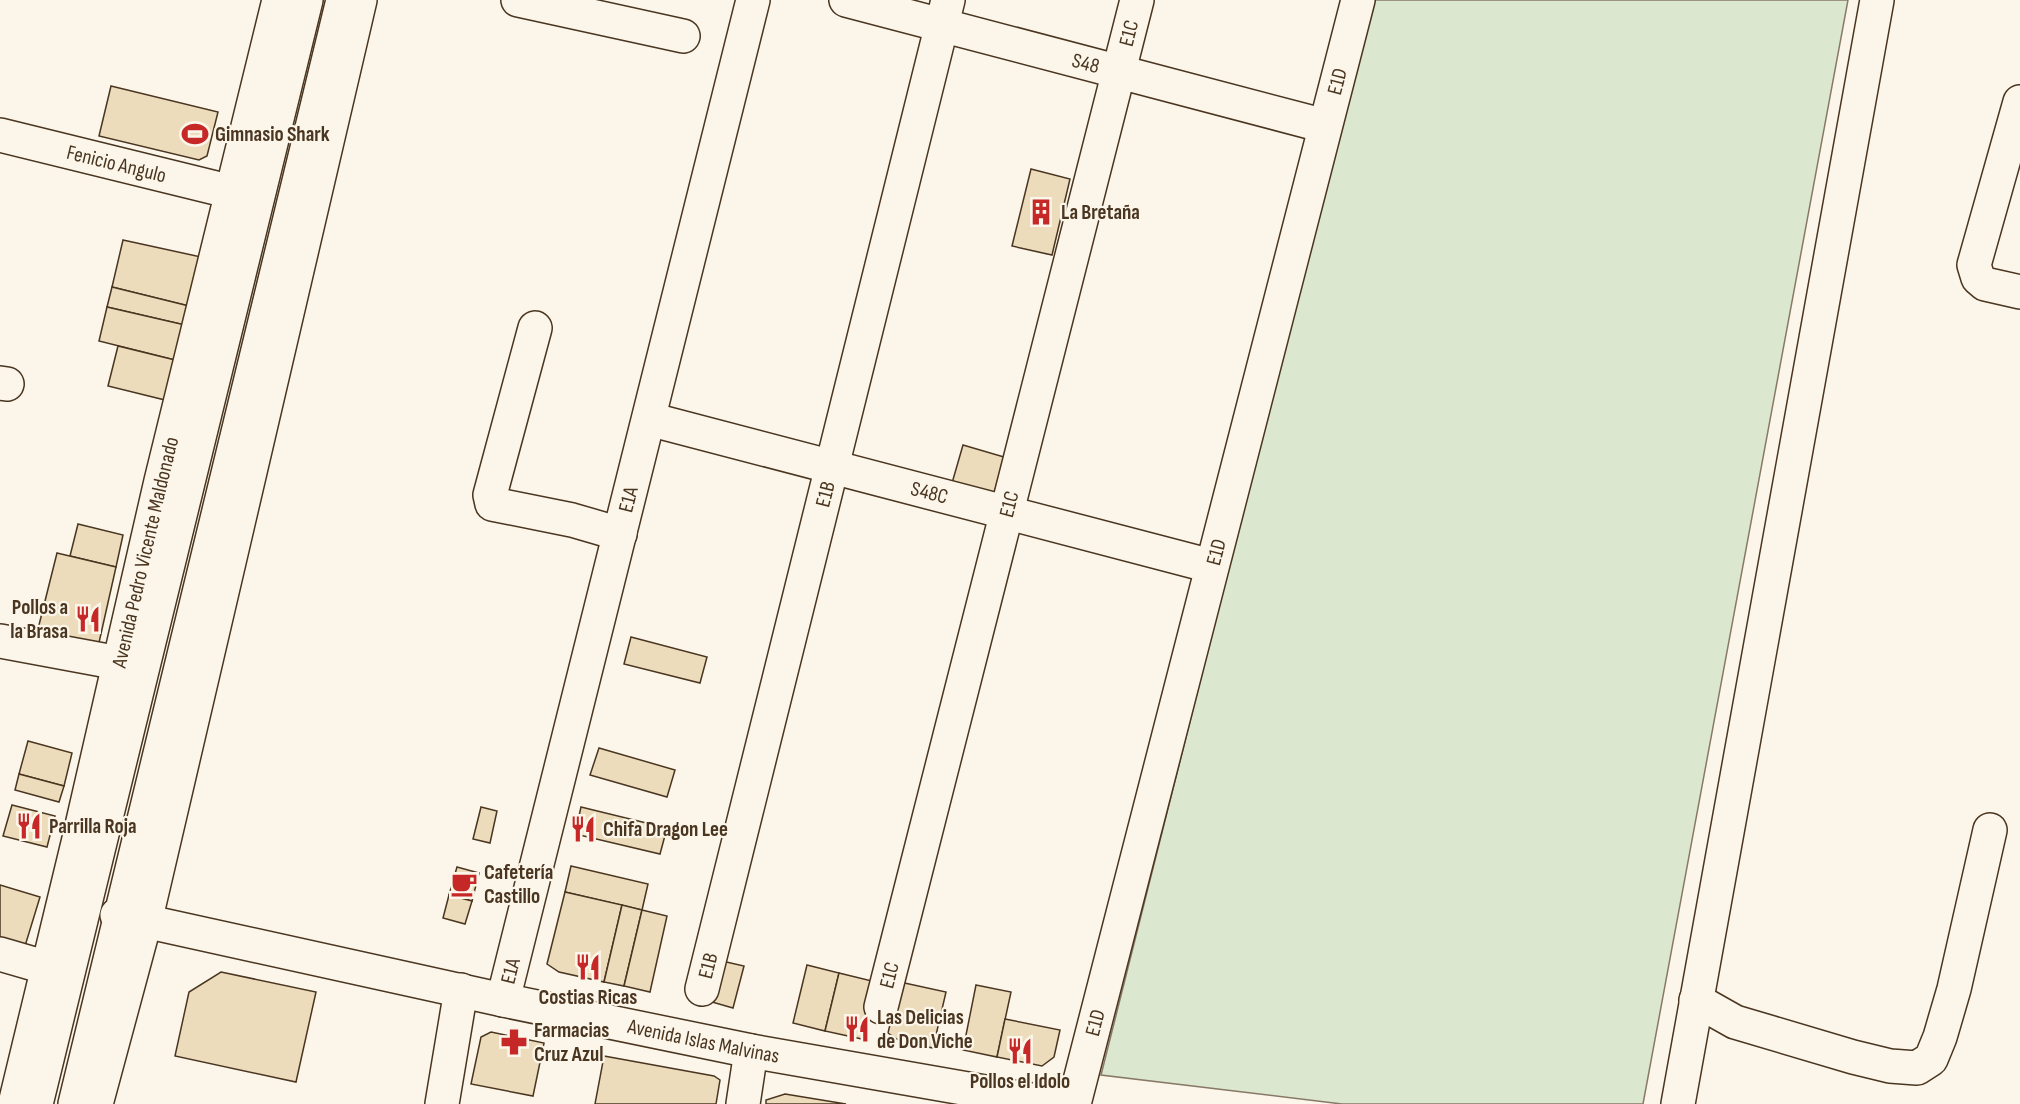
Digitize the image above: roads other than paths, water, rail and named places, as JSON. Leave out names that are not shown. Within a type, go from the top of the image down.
[{"type":"street","name":"Avenida Pedro Vicente Maldonado","points":[[15,1104],[48,969],[74,904],[78,843],[160,481],[279,0]]},
{"type":"street","points":[[36,1104],[74,904],[306,0]]},
{"type":"street","points":[[96,1104],[133,919],[343,0]]},
{"type":"street","points":[[75,1104],[133,919],[360,0]]},
{"type":"street","points":[[518,0],[588,8],[683,36]]},
{"type":"street","name":"E1A","points":[[503,999],[753,0]]},
{"type":"street","name":"S48","points":[[846,0],[945,13],[1119,72],[1325,126]]},
{"type":"street","name":"E1C","points":[[881,1007],[1137,0]]},
{"type":"street","name":"E1D","points":[[1074,1104],[1358,0]]},
{"type":"street","points":[[1677,1104],[1877,0]]},
{"type":"street","name":"E1B","points":[[702,989],[945,13]]},
{"type":"street","points":[[2020,102],[1974,265],[1978,278],[1985,284],[2020,292]]},
{"type":"street","name":"Fenicio Angulo","points":[[0,135],[232,192]]},
{"type":"street","points":[[535,328],[490,495],[492,504],[572,520],[620,534]]},
{"type":"street","name":"S48C","points":[[649,419],[1211,566]]},
{"type":"street","points":[[0,641],[119,663]]},
{"type":"street","points":[[1696,999],[1735,1022],[1853,1057],[1890,1066],[1917,1068],[1931,1059],[1940,1037],[1954,989],[1990,830]]},
{"type":"street","name":"Avenida Islas Malvinas","points":[[74,904],[133,919],[752,1051],[1044,1103]]},
{"type":"street","points":[[0,954],[48,969]]},
{"type":"street","points":[[442,1104],[461,990]]},
{"type":"street","points":[[743,1104],[752,1051]]},
{"type":"place","name":"Gimnasio Shark","points":[[195,134]]},
{"type":"place","name":"La Bretaña","points":[[1041,212]]},
{"type":"place","name":"Pollos a la Brasa","points":[[88,619]]},
{"type":"place","name":"Parrilla Roja","points":[[29,826]]},
{"type":"place","name":"Chifa Dragon Lee","points":[[583,829]]},
{"type":"place","name":"Cafetería Castillo","points":[[464,884]]},
{"type":"place","name":"Costias Ricas","points":[[588,967]]},
{"type":"place","name":"Las Delicias de Don Viche","points":[[857,1029]]},
{"type":"place","name":"Farmacias Cruz Azul","points":[[514,1042]]},
{"type":"place","name":"Pollos el Idolo","points":[[1020,1051]]}]
